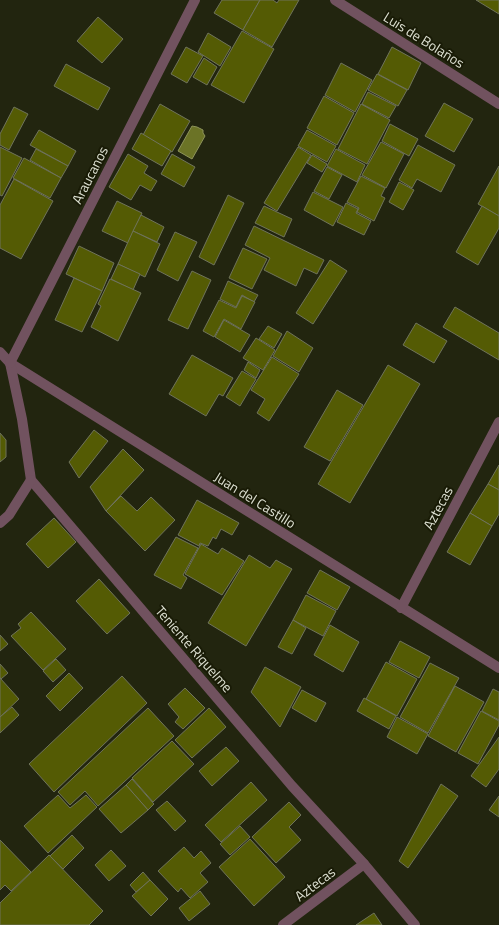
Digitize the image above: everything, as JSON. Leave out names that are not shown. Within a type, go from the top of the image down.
[{"type":"street","name":"Araucanos","points":[[10,363],[195,0]]},
{"type":"street","name":"Luis de Bolaños","points":[[335,0],[499,104]]},
{"type":"street","name":"Juan del Castillo","points":[[0,352],[10,363],[499,668]]},
{"type":"street","points":[[0,523],[9,515],[31,480],[22,419],[10,363]]},
{"type":"street","name":"Aztecas","points":[[401,608],[499,422]]},
{"type":"street","name":"Teniente Riquelme","points":[[31,480],[292,786],[364,864],[415,925]]},
{"type":"street","name":"Aztecas","points":[[284,925],[364,864]]},
{"type":"shaded area","points":[[192,126],[203,130],[205,136],[192,159],[178,151]]},
{"type":"building","points":[[222,0],[260,0],[243,30],[214,13]]},
{"type":"building","points":[[260,0],[273,0],[277,3],[279,0],[299,0],[272,47],[243,30]]},
{"type":"building","points":[[476,0],[499,0],[499,14]]},
{"type":"building","points":[[98,17],[123,39],[102,63],[77,41]]},
{"type":"building","points":[[242,31],[274,49],[244,103],[211,85]]},
{"type":"building","points":[[208,33],[231,47],[220,66],[198,52]]},
{"type":"building","points":[[186,47],[203,56],[187,83],[171,74]]},
{"type":"building","points":[[392,47],[421,63],[408,90],[378,74]]},
{"type":"building","points":[[204,58],[217,67],[207,85],[193,77]]},
{"type":"building","points":[[341,63],[372,80],[355,112],[325,95]]},
{"type":"building","points":[[66,64],[110,88],[98,110],[54,86]]},
{"type":"building","points":[[377,74],[407,90],[398,106],[368,90]]},
{"type":"building","points":[[368,92],[396,106],[389,118],[362,104]]},
{"type":"building","points":[[324,96],[354,113],[337,145],[307,128]]},
{"type":"building","points":[[444,103],[473,119],[454,152],[425,136]]},
{"type":"building","points":[[160,104],[190,121],[172,152],[143,135]]},
{"type":"building","points":[[361,104],[390,120],[367,164],[338,149]]},
{"type":"building","points":[[14,107],[28,114],[9,150],[0,145],[0,134]]},
{"type":"building","points":[[390,124],[418,139],[409,156],[382,141]]},
{"type":"building","points":[[39,130],[76,151],[68,166],[30,145]]},
{"type":"building","points":[[307,130],[336,146],[327,162],[298,146]]},
{"type":"building","points":[[141,133],[171,151],[162,166],[132,149]]},
{"type":"building","points":[[381,142],[404,154],[386,188],[362,175]]},
{"type":"building","points":[[418,145],[455,165],[441,192],[417,179],[412,188],[399,180]]},
{"type":"building","points":[[0,147],[22,158],[2,196],[0,195]]},
{"type":"building","points":[[298,147],[311,155],[277,211],[264,203]]},
{"type":"building","points":[[36,149],[68,166],[61,178],[30,160]]},
{"type":"building","points":[[336,149],[365,165],[357,182],[327,166]]},
{"type":"building","points":[[128,154],[148,166],[144,173],[157,181],[151,191],[140,185],[131,200],[109,187]]},
{"type":"building","points":[[172,154],[195,167],[184,187],[161,174]]},
{"type":"building","points":[[312,155],[327,164],[322,172],[307,163]]},
{"type":"building","points":[[24,158],[61,178],[50,198],[13,178]]},
{"type":"building","points":[[499,166],[499,216],[478,204]]},
{"type":"building","points":[[327,167],[342,175],[329,199],[314,191]]},
{"type":"building","points":[[361,176],[385,188],[381,196],[385,198],[374,221],[357,212],[359,208],[347,202]]},
{"type":"building","points":[[14,179],[53,201],[21,259],[0,248],[0,205]]},
{"type":"building","points":[[399,182],[414,190],[403,210],[389,202]]},
{"type":"building","points":[[313,192],[343,207],[333,226],[304,210]]},
{"type":"building","points":[[228,195],[244,203],[214,265],[199,257]]},
{"type":"building","points":[[117,201],[142,213],[128,243],[102,231]]},
{"type":"building","points":[[346,203],[358,209],[356,213],[371,221],[364,235],[337,222]]},
{"type":"building","points":[[264,206],[292,219],[284,237],[255,223]]},
{"type":"building","points":[[482,206],[499,216],[499,228],[478,265],[456,252]]},
{"type":"building","points":[[141,215],[164,227],[157,242],[133,231]]},
{"type":"building","points":[[254,226],[324,260],[317,274],[304,268],[296,286],[264,270],[270,258],[245,245]]},
{"type":"building","points":[[133,231],[160,244],[145,277],[118,264]]},
{"type":"building","points":[[175,232],[197,242],[178,281],[157,270]]},
{"type":"building","points":[[79,246],[114,263],[102,291],[66,274]]},
{"type":"building","points":[[243,248],[267,259],[252,289],[229,278]]},
{"type":"building","points":[[330,260],[347,271],[313,324],[296,313]]},
{"type":"building","points":[[118,264],[140,274],[133,290],[111,279]]},
{"type":"building","points":[[192,271],[211,280],[188,329],[168,320]]},
{"type":"building","points":[[74,278],[102,291],[82,332],[55,320]]},
{"type":"building","points":[[110,279],[141,293],[118,341],[91,327],[101,306],[98,304]]},
{"type":"building","points":[[228,281],[258,295],[254,302],[242,295],[236,307],[220,299]]},
{"type":"building","points":[[242,296],[255,302],[241,329],[224,319],[214,337],[203,331],[219,300],[236,308]]},
{"type":"building","points":[[455,307],[499,333],[499,360],[443,327]]},
{"type":"building","points":[[224,320],[250,335],[240,352],[215,337]]},
{"type":"building","points":[[416,323],[447,341],[434,363],[403,345]]},
{"type":"building","points":[[268,326],[282,334],[274,348],[259,339]]},
{"type":"building","points":[[287,331],[313,348],[299,372],[273,356]]},
{"type":"building","points":[[256,338],[275,350],[263,370],[243,358]]},
{"type":"building","points":[[192,355],[233,378],[223,396],[219,394],[206,416],[169,394]]},
{"type":"building","points":[[272,357],[299,374],[269,421],[257,413],[265,399],[251,390]]},
{"type":"building","points":[[248,362],[260,370],[256,378],[244,370]]},
{"type":"building","points":[[388,365],[420,384],[350,503],[318,484]]},
{"type":"building","points":[[242,371],[256,379],[240,406],[226,397]]},
{"type":"building","points":[[337,390],[363,405],[330,461],[304,447]]},
{"type":"building","points":[[94,430],[108,441],[79,478],[69,462]]},
{"type":"building","points":[[0,433],[6,440],[6,457],[0,462]]},
{"type":"building","points":[[123,449],[144,470],[106,511],[90,487]]},
{"type":"building","points":[[499,465],[499,490],[488,484]]},
{"type":"building","points":[[488,484],[499,490],[499,514],[492,526],[470,513]]},
{"type":"building","points":[[121,496],[137,511],[151,497],[175,520],[145,551],[106,511]]},
{"type":"building","points":[[197,500],[239,523],[232,535],[221,529],[216,539],[213,537],[208,546],[200,543],[199,546],[178,535]]},
{"type":"building","points":[[470,513],[492,526],[470,565],[447,552]]},
{"type":"building","points":[[54,518],[76,542],[48,568],[26,544]]},
{"type":"building","points":[[176,537],[198,548],[183,575],[187,578],[181,589],[154,575]]},
{"type":"building","points":[[201,544],[218,554],[222,548],[244,561],[222,595],[185,574]]},
{"type":"building","points":[[249,555],[270,568],[276,560],[292,569],[246,646],[208,623]]},
{"type":"building","points":[[320,570],[350,587],[337,610],[307,593]]},
{"type":"building","points":[[99,579],[130,613],[107,634],[76,601]]},
{"type":"building","points":[[306,595],[336,611],[323,636],[293,620]]},
{"type":"building","points":[[31,612],[66,649],[43,670],[11,636],[21,628],[18,624]]},
{"type":"building","points":[[293,620],[306,628],[292,654],[278,647]]},
{"type":"building","points":[[330,625],[359,642],[343,672],[314,655]]},
{"type":"building","points":[[0,635],[8,644],[0,651]]},
{"type":"building","points":[[400,641],[430,657],[419,678],[389,662]]},
{"type":"building","points":[[56,659],[66,670],[53,682],[43,671]]},
{"type":"building","points":[[386,662],[417,679],[397,716],[366,699]]},
{"type":"building","points":[[430,663],[459,678],[428,733],[400,717]]},
{"type":"building","points":[[0,664],[8,673],[1,679],[0,677]]},
{"type":"building","points":[[265,667],[301,687],[280,727],[251,692]]},
{"type":"building","points":[[69,673],[83,688],[60,711],[46,696]]},
{"type":"building","points":[[122,676],[147,703],[54,792],[29,764]]},
{"type":"building","points":[[0,678],[19,699],[0,717]]},
{"type":"building","points":[[455,686],[484,702],[456,752],[428,736]]},
{"type":"building","points":[[185,688],[205,708],[183,729],[175,722],[179,717],[168,704]]},
{"type":"building","points":[[493,689],[499,692],[499,720],[482,711]]},
{"type":"building","points":[[302,690],[326,703],[316,722],[292,708]]},
{"type":"building","points":[[364,698],[396,716],[389,729],[357,711]]},
{"type":"building","points":[[12,707],[19,715],[0,733],[0,717]]},
{"type":"building","points":[[148,708],[174,736],[98,806],[85,791],[70,805],[58,792]]},
{"type":"building","points":[[209,708],[226,727],[192,758],[175,740]]},
{"type":"building","points":[[481,711],[499,721],[499,725],[478,764],[458,753]]},
{"type":"building","points":[[397,717],[428,734],[417,754],[387,737]]},
{"type":"building","points":[[499,737],[499,769],[486,787],[471,776]]},
{"type":"building","points":[[172,741],[194,764],[153,802],[132,778]]},
{"type":"building","points":[[226,747],[239,761],[212,786],[199,771]]},
{"type":"building","points":[[132,779],[154,804],[148,810],[126,785]]},
{"type":"building","points":[[251,782],[267,800],[221,842],[205,825]]},
{"type":"building","points":[[441,784],[458,796],[408,868],[399,861]]},
{"type":"building","points":[[126,785],[148,810],[121,833],[99,809]]},
{"type":"building","points":[[58,795],[70,808],[86,795],[97,807],[48,853],[24,826]]},
{"type":"building","points":[[499,796],[499,817],[489,810]]},
{"type":"building","points":[[167,801],[186,821],[175,831],[156,810]]},
{"type":"building","points":[[289,802],[301,815],[289,827],[301,840],[276,863],[252,837]]},
{"type":"building","points":[[240,826],[250,837],[230,855],[220,844]]},
{"type":"building","points":[[72,835],[84,848],[63,869],[50,856]]},
{"type":"building","points":[[250,839],[285,877],[254,906],[219,867]]},
{"type":"building","points":[[0,840],[31,872],[11,891],[5,885],[0,890]]},
{"type":"building","points":[[184,847],[194,858],[201,851],[211,863],[200,873],[208,882],[190,898],[181,888],[178,892],[158,871]]},
{"type":"building","points":[[111,850],[126,866],[109,881],[95,865]]},
{"type":"building","points":[[49,855],[103,911],[89,925],[0,925],[0,903]]},
{"type":"building","points":[[143,872],[150,880],[136,892],[130,885]]},
{"type":"building","points":[[150,880],[168,899],[151,916],[132,896]]},
{"type":"building","points":[[200,891],[210,904],[189,921],[179,908]]},
{"type":"building","points":[[374,913],[382,925],[356,925]]}]
